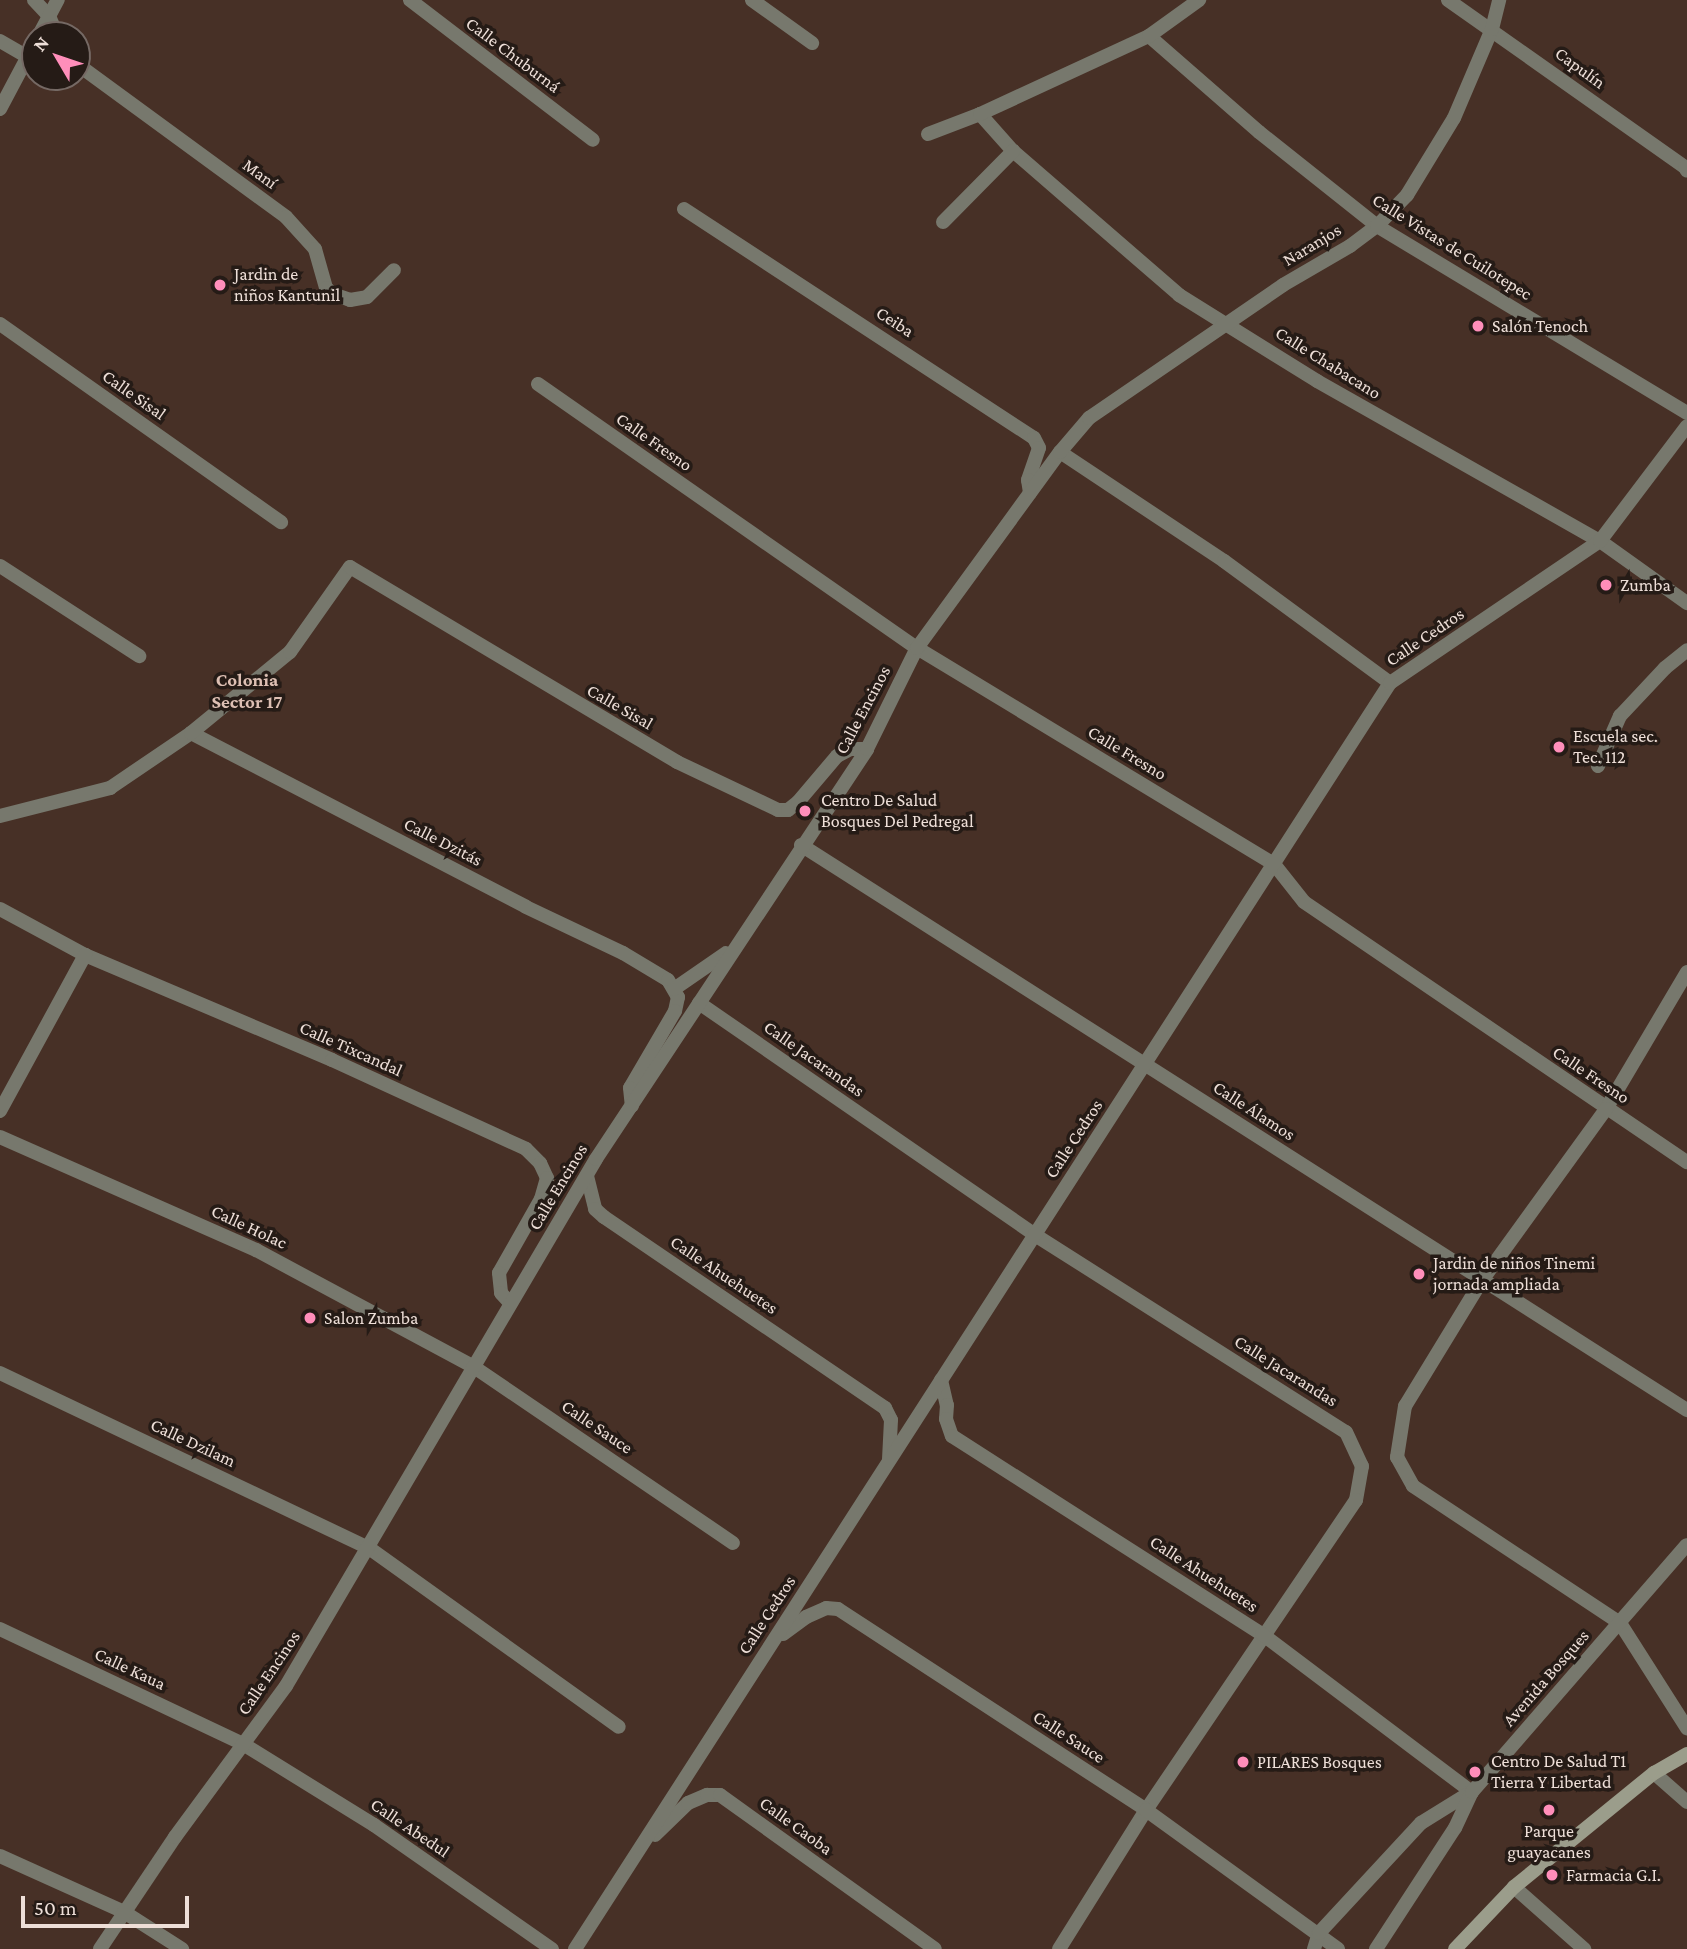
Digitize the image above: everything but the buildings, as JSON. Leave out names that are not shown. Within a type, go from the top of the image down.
[{"type":"street","points":[[34,0],[51,21]]},
{"type":"street","points":[[46,21],[58,0]]},
{"type":"street","name":"Calle Chuburná","points":[[410,0],[593,140]]},
{"type":"street","points":[[752,0],[812,43]]},
{"type":"street","points":[[928,134],[981,114],[1149,36],[1199,0]]},
{"type":"street","name":"Capulín","points":[[1448,0],[1687,171]]},
{"type":"street","name":"Naranjos","points":[[1060,452],[1089,418],[1227,322],[1350,246],[1377,226],[1407,195],[1454,118],[1492,29],[1499,0]]},
{"type":"street","name":"Calle Vistas de Cuilotepec","points":[[1149,36],[1259,132],[1377,226],[1687,413]]},
{"type":"street","points":[[0,41],[21,52]]},
{"type":"street","points":[[0,109],[21,74]]},
{"type":"street","name":"Maní","points":[[91,74],[286,216],[315,249],[326,288],[333,294],[350,300],[366,297],[394,270]]},
{"type":"street","name":"Calle Chabacano","points":[[981,114],[1013,151],[1180,295],[1227,322],[1317,381],[1600,541],[1687,603]]},
{"type":"street","points":[[943,222],[1013,151]]},
{"type":"street","name":"Ceiba","points":[[684,209],[1034,438],[1039,448],[1028,480],[1030,493]]},
{"type":"street","name":"Calle Sisal","points":[[0,324],[281,522]]},
{"type":"street","name":"Calle Fresno","points":[[538,384],[917,648],[1274,864],[1304,902],[1687,1163]]},
{"type":"street","name":"Calle Cedros","points":[[575,1949],[1391,683],[1600,541],[1687,426]]},
{"type":"street","points":[[1060,452],[1224,561],[1391,683]]},
{"type":"street","name":"Calle Encinos","points":[[100,1949],[286,1686],[587,1176],[801,845],[867,749],[917,648],[1060,452]]},
{"type":"street","points":[[0,566],[139,656]]},
{"type":"street","name":"Calle Sisal","points":[[191,733],[290,652],[350,567],[677,762],[778,810],[788,810],[798,803],[837,756],[849,748],[867,749]]},
{"type":"street","points":[[1598,766],[1620,716],[1665,668],[1687,650]]},
{"type":"street","points":[[0,816],[110,788],[191,733]]},
{"type":"street","name":"Calle Dzitás","points":[[191,733],[526,907],[624,953],[668,980],[674,989]]},
{"type":"street","name":"Calle Álamos","points":[[801,845],[1687,1410]]},
{"type":"street","name":"Calle Tixcandal","points":[[0,909],[85,955],[332,1060],[526,1149],[540,1163],[547,1178],[541,1199],[499,1273],[501,1293],[510,1303]]},
{"type":"street","points":[[632,1106],[630,1088],[675,1011],[678,997],[674,989],[735,946]]},
{"type":"street","points":[[0,1111],[85,955]]},
{"type":"street","points":[[1687,972],[1606,1109],[1482,1280],[1405,1406],[1397,1457],[1413,1486],[1620,1623],[1687,1728]]},
{"type":"street","name":"Calle Jacarandas","points":[[699,1003],[1035,1235],[1346,1432],[1362,1466],[1356,1500],[1262,1634],[1146,1810],[1059,1949]]},
{"type":"street","name":"Calle Holac","points":[[0,1137],[256,1250],[474,1367]]},
{"type":"street","name":"Calle Ahuehuetes","points":[[587,1176],[595,1209],[604,1217],[885,1408],[891,1419],[889,1461]]},
{"type":"street","name":"Calle Sauce","points":[[474,1367],[733,1543]]},
{"type":"street","name":"Calle Dzilam","points":[[0,1373],[369,1548]]},
{"type":"street","name":"Calle Ahuehuetes","points":[[942,1380],[946,1419],[952,1436],[1262,1634],[1472,1792]]},
{"type":"street","name":"Avenida Bosques","points":[[1376,1949],[1455,1828],[1472,1792],[1687,1545]]},
{"type":"street","points":[[369,1548],[618,1727]]},
{"type":"street","name":"Calle Sauce","points":[[772,1644],[806,1616],[826,1608],[838,1609],[1146,1810],[1338,1949]]},
{"type":"street","name":"Calle Kaua","points":[[0,1629],[243,1744]]},
{"type":"street","name":"Calle Abedul","points":[[243,1744],[374,1825],[552,1949]]},
{"type":"street","points":[[1455,1949],[1514,1887],[1654,1773],[1687,1754]]},
{"type":"street","points":[[1654,1773],[1687,1802]]},
{"type":"street","points":[[1314,1949],[1319,1933],[1421,1823],[1472,1792]]},
{"type":"street","name":"Calle Caoba","points":[[637,1853],[688,1803],[707,1795],[720,1795],[935,1949]]},
{"type":"street","points":[[0,1856],[124,1912],[182,1949]]},
{"type":"street","points":[[1514,1887],[1584,1949]]},
{"type":"place","name":"Jardin de niños Kantunil","points":[[220,285]]},
{"type":"place","name":"Salón Tenoch","points":[[1478,326]]},
{"type":"place","name":"Zumba","points":[[1606,585]]},
{"type":"place","name":"Escuela sec. Tec. 112","points":[[1559,747]]},
{"type":"place","name":"Centro De Salud Bosques Del Pedregal","points":[[805,811]]},
{"type":"place","name":"Jardin de niños Tinemi jornada ampliada","points":[[1419,1274]]},
{"type":"place","name":"Salon Zumba","points":[[310,1318]]},
{"type":"place","name":"PILARES Bosques","points":[[1243,1762]]},
{"type":"place","name":"Centro De Salud T1 Tierra Y Libertad","points":[[1475,1772]]},
{"type":"place","name":"Parque guayacanes","points":[[1549,1810]]},
{"type":"place","name":"Farmacia G.I.","points":[[1552,1875]]},
{"type":"district","name":"Colonia Sector 17","points":[[247,691]]}]
